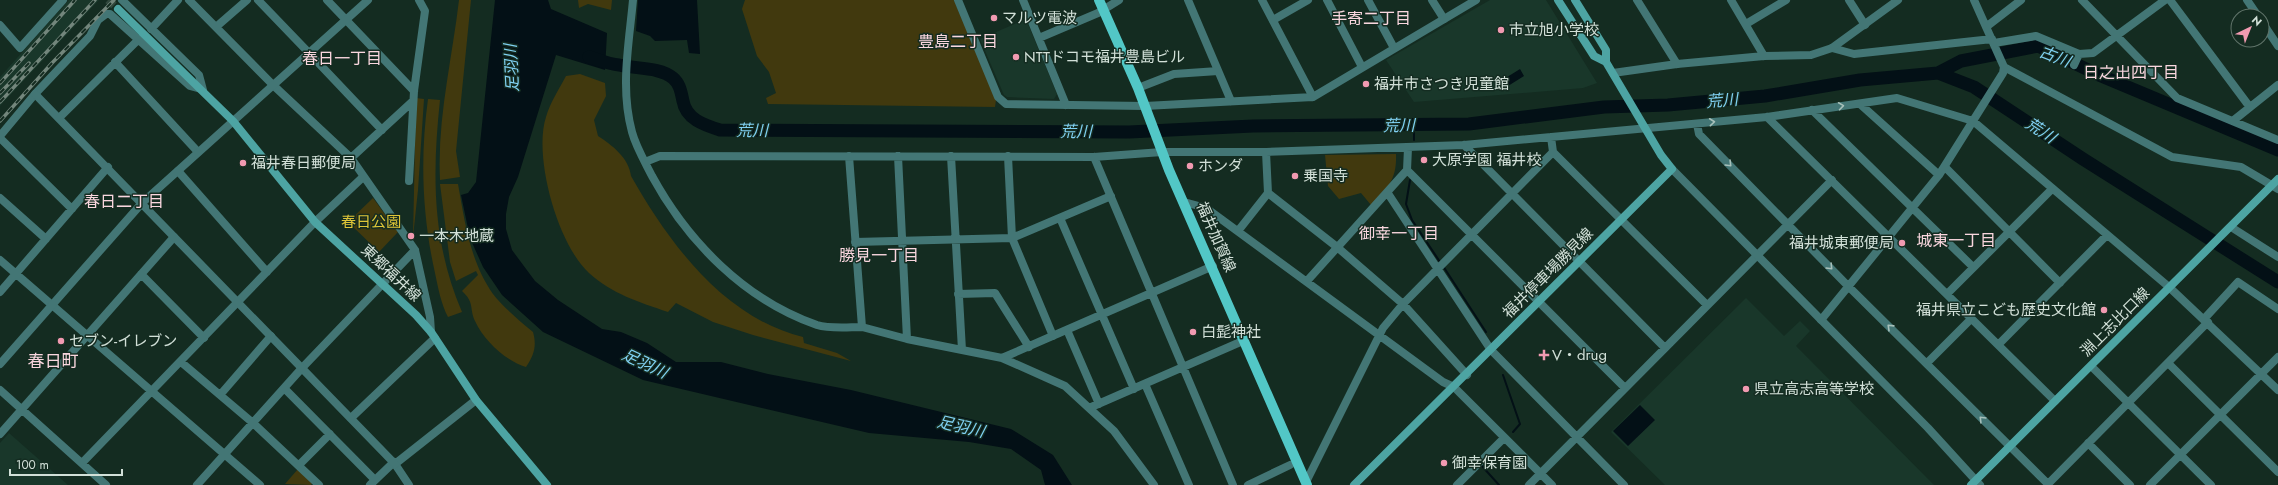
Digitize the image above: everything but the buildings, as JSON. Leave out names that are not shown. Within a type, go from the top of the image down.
[{"type":"main road","points":[[1558,0],[1594,56],[1606,62],[1672,169]]},
{"type":"main road","points":[[1575,0],[1606,50],[1606,62]]},
{"type":"main road","name":"福井加賀線","points":[[1102,5],[1138,88],[1161,149],[1307,484]]},
{"type":"main road","name":"東郷福井線","points":[[118,9],[204,90],[233,121],[315,222],[383,283],[433,335],[476,400],[547,485]]},
{"type":"main road","name":"福井停車場勝見線","points":[[1354,485],[1672,169]]},
{"type":"main road","name":"淵上志比口線","points":[[1976,483],[2010,446],[2169,287],[2230,227],[2275,188],[2278,178]]},
{"type":"street","points":[[0,25],[20,48],[63,0]]},
{"type":"street","points":[[122,0],[199,75],[204,90]]},
{"type":"street","points":[[151,29],[178,0]]},
{"type":"street","points":[[189,0],[273,85],[351,158],[415,250],[433,335],[351,418]]},
{"type":"street","points":[[216,27],[247,0]]},
{"type":"street","points":[[258,0],[382,130]]},
{"type":"street","points":[[327,0],[414,91]]},
{"type":"street","points":[[0,364],[142,203],[368,0]]},
{"type":"street","points":[[409,181],[414,91],[425,11],[419,0]]},
{"type":"street","points":[[633,0],[624,79],[632,132],[645,162],[668,205],[686,230],[732,276],[775,305],[819,326],[862,327],[907,339],[1002,358],[1065,386],[1114,431],[1154,485]]},
{"type":"street","points":[[958,0],[998,97],[1006,104],[1145,106],[1313,97],[1476,0]]},
{"type":"street","points":[[1023,0],[1066,105]]},
{"type":"street","points":[[1039,38],[1102,5],[1119,0]]},
{"type":"street","points":[[1188,0],[1231,101]]},
{"type":"street","points":[[1262,0],[1313,97]]},
{"type":"street","points":[[1273,20],[1308,0]]},
{"type":"street","points":[[1327,0],[1362,67]]},
{"type":"street","points":[[1368,0],[1394,48]]},
{"type":"street","points":[[1432,0],[1444,20]]},
{"type":"street","points":[[1637,0],[1677,64]]},
{"type":"street","points":[[1731,0],[1764,56]]},
{"type":"street","points":[[1746,24],[1786,0]]},
{"type":"street","points":[[1849,0],[1865,25]]},
{"type":"street","points":[[1613,73],[1677,64],[1764,56],[1811,55],[1832,48],[1898,0]]},
{"type":"street","points":[[1974,0],[2003,64],[2172,157],[2241,167],[2275,188]]},
{"type":"street","points":[[1986,27],[2021,0]]},
{"type":"street","points":[[2082,0],[2177,98],[2234,120],[2278,140]]},
{"type":"street","points":[[1832,48],[1854,54],[1994,43],[2036,36],[2077,59],[2093,53],[2165,0]]},
{"type":"street","points":[[2170,0],[2249,106]]},
{"type":"street","points":[[72,209],[0,137],[35,94],[90,36],[102,15],[110,14],[190,86],[204,90]]},
{"type":"street","points":[[2270,34],[2278,46]]},
{"type":"street","points":[[59,118],[139,39]]},
{"type":"street","points":[[115,62],[198,152]]},
{"type":"street","points":[[1821,320],[1945,167],[1998,81],[2003,64]]},
{"type":"street","points":[[1138,88],[1174,74],[1218,71]]},
{"type":"street","points":[[2234,120],[2249,106],[2278,85]]},
{"type":"street","points":[[35,94],[108,167],[174,237],[395,463],[410,485]]},
{"type":"street","points":[[645,162],[660,156],[1094,157],[1161,149],[1266,152],[1408,148],[1464,145],[1645,127],[1696,124],[1860,104],[1897,98],[1973,121],[2169,287],[2206,320],[2278,390]]},
{"type":"street","points":[[351,158],[414,101]]},
{"type":"street","points":[[1860,104],[1939,175]]},
{"type":"street","points":[[1812,110],[1973,267]]},
{"type":"street","points":[[1767,116],[2055,401]]},
{"type":"street","points":[[1696,124],[1699,134],[1849,287],[2048,485],[2168,363],[2238,282],[2278,309]]},
{"type":"street","points":[[1551,137],[1553,152],[1707,305]]},
{"type":"street","points":[[1464,145],[1665,348]]},
{"type":"street","points":[[1307,281],[1407,170],[1408,148]]},
{"type":"street","points":[[1238,231],[1268,193],[1266,152]]},
{"type":"street","points":[[1307,484],[1383,328],[1403,304],[1553,152]]},
{"type":"street","points":[[849,156],[862,327]]},
{"type":"street","points":[[898,156],[907,339]]},
{"type":"street","points":[[951,156],[962,350]]},
{"type":"street","points":[[1008,156],[1012,238],[1053,336]]},
{"type":"street","points":[[1094,157],[1233,485]]},
{"type":"street","points":[[0,292],[108,167]]},
{"type":"street","points":[[1945,167],[2060,283]]},
{"type":"street","points":[[1672,169],[1756,256],[1821,320],[1976,483]]},
{"type":"street","points":[[1407,170],[1625,388]]},
{"type":"street","points":[[178,171],[268,272]]},
{"type":"street","points":[[82,463],[315,222],[363,177]]},
{"type":"street","points":[[1529,485],[1832,180]]},
{"type":"street","points":[[1947,294],[2052,189]]},
{"type":"street","points":[[1387,192],[1491,350],[1624,485]]},
{"type":"street","points":[[1268,193],[1337,247],[1403,304],[1466,375]]},
{"type":"street","points":[[855,242],[1012,238],[1111,196]]},
{"type":"street","points":[[0,198],[46,239]]},
{"type":"street","points":[[1184,202],[1206,208],[1443,382],[1454,387],[1552,485]]},
{"type":"street","points":[[1060,218],[1134,388]]},
{"type":"street","points":[[2230,227],[2278,257]]},
{"type":"street","points":[[1998,345],[2107,235]]},
{"type":"street","points":[[0,434],[174,237]]},
{"type":"street","points":[[197,485],[302,368],[415,250]]},
{"type":"street","points":[[0,260],[260,485]]},
{"type":"street","points":[[1002,358],[1213,266]]},
{"type":"street","points":[[141,274],[204,338]]},
{"type":"street","points":[[958,294],[995,293],[1029,346]]},
{"type":"street","points":[[1927,363],[1972,318]]},
{"type":"street","points":[[1067,330],[1099,404]]},
{"type":"street","points":[[220,395],[271,336]]},
{"type":"street","points":[[1089,408],[1245,340]]},
{"type":"street","points":[[2150,485],[2278,357]]},
{"type":"street","points":[[181,362],[253,423],[319,485]]},
{"type":"street","points":[[2168,363],[2278,472]]},
{"type":"street","points":[[2091,366],[2211,485]]},
{"type":"street","points":[[1145,384],[1189,485]]},
{"type":"street","points":[[284,388],[330,434],[372,483],[395,463],[476,400]]},
{"type":"street","points":[[0,390],[106,485]]},
{"type":"street","points":[[299,465],[330,434]]},
{"type":"street","points":[[1457,485],[1504,438]]},
{"type":"street","points":[[2088,443],[2130,485]]},
{"type":"street","points":[[1248,485],[1290,465]]},
{"type":"shaded area","points":[[69,0],[99,0],[0,106],[0,77]]},
{"type":"shaded area","name":"市立旭小学校","points":[[1490,0],[1546,0],[1597,83],[1583,88],[1414,102],[1386,60]]},
{"type":"shaded area","points":[[1026,19],[1057,94],[1054,99],[1007,97],[1004,95],[980,39]]},
{"type":"shaded area","name":"県立高志高等学校","points":[[1746,298],[1784,336],[1800,321],[1810,331],[1796,346],[1934,485],[1665,485],[1611,432]]},
{"type":"shaded area","points":[[9,433],[68,485],[0,485],[0,443]]},
{"type":"green space","points":[[459,0],[471,0],[456,151],[460,177],[440,180],[443,112]]},
{"type":"green space","points":[[578,0],[612,0],[611,10],[588,4],[579,8]]},
{"type":"green space","points":[[745,0],[954,0],[996,100],[995,107],[768,104],[766,98],[776,93],[769,72],[757,56],[742,9]]},
{"type":"green space","points":[[580,74],[605,83],[606,96],[594,120],[598,136],[614,148],[627,163],[631,176],[663,227],[681,251],[702,274],[724,295],[748,313],[774,327],[803,337],[804,343],[837,353],[851,361],[753,335],[713,322],[676,303],[668,312],[636,301],[616,292],[589,273],[578,260],[567,242],[558,222],[551,200],[543,154],[543,134],[546,117],[555,96],[566,76]]},
{"type":"green space","points":[[416,98],[424,99],[418,190],[413,237]]},
{"type":"green space","points":[[428,99],[440,100],[436,155],[437,208],[445,260],[452,286],[462,312],[448,317],[436,278],[427,230],[423,164],[425,121]]},
{"type":"green space","points":[[1396,154],[1393,177],[1387,188],[1371,205],[1361,193],[1339,199],[1328,186],[1325,155]]},
{"type":"green space","points":[[440,184],[458,184],[470,241],[485,281],[493,294],[502,304],[533,332],[535,342],[534,350],[526,367],[511,360],[496,349],[484,336],[475,321],[469,299],[462,291],[478,275],[476,271],[456,281],[450,262]]},
{"type":"green space","name":"春日公園","points":[[373,198],[398,232],[379,252],[348,222]]},
{"type":"green space","points":[[298,469],[312,483],[311,485],[285,484]]},
{"type":"water","name":"足羽川","points":[[495,0],[548,0],[551,9],[607,33],[605,70],[556,55],[518,177],[509,197],[506,214],[506,229],[512,250],[535,281],[558,300],[602,329],[621,332],[647,343],[676,362],[721,362],[768,374],[851,390],[1011,429],[1053,455],[1072,485],[1045,485],[1041,470],[1011,449],[969,442],[869,433],[643,380],[543,332],[502,295],[483,267],[470,238],[461,195],[468,193],[476,182]]},
{"type":"water","points":[[638,0],[697,0],[700,54],[689,53],[687,40],[655,41],[650,36],[636,31]]},
{"type":"water","points":[[1520,69],[1524,76],[1500,91],[1496,84]]},
{"type":"water","points":[[1640,405],[1655,420],[1628,446],[1613,431]]},
{"type":"waterway","name":"古川","points":[[1938,73],[1961,61],[2038,46],[2099,75],[2278,150]]},
{"type":"waterway","name":"荒川","points":[[589,57],[612,64],[655,70],[668,74],[679,86],[685,107],[692,117],[708,126],[720,130],[1129,132],[1253,126],[1469,124],[1604,107],[1668,105],[1765,96],[1860,80],[1938,73],[1974,87],[2083,159],[2278,282]]},
{"type":"waterway","points":[[1414,125],[1414,140]]},
{"type":"waterway","points":[[1410,180],[1406,204],[1412,220],[1440,262]]},
{"type":"waterway","points":[[1443,266],[1486,332]]},
{"type":"waterway","points":[[1503,375],[1520,424],[1513,432]]},
{"type":"waterway","points":[[1481,465],[1499,485]]},
{"type":"tunnel","points":[[108,0],[118,9]]},
{"type":"railway","points":[[0,83],[75,0]]},
{"type":"railway","points":[[0,102],[95,0]]},
{"type":"railway","points":[[0,121],[52,63],[114,0]]},
{"type":"railway","points":[[0,93],[29,63]]},
{"type":"place","name":"マルツ電波","points":[[994,18]]},
{"type":"place","name":"市立旭小学校","points":[[1501,30]]},
{"type":"place","name":"NTTドコモ福井豊島ビル","points":[[1016,57]]},
{"type":"place","name":"福井市さつき児童館","points":[[1366,84]]},
{"type":"place","name":"大原学園 福井校","points":[[1424,160]]},
{"type":"place","name":"福井春日郵便局","points":[[243,163]]},
{"type":"place","name":"ホンダ","points":[[1190,166]]},
{"type":"place","name":"乗国寺","points":[[1295,176]]},
{"type":"place","name":"一本木地蔵","points":[[411,236]]},
{"type":"place","name":"福井城東郵便局","points":[[1902,243]]},
{"type":"place","name":"福井県立こども歴史文化館","points":[[2104,310]]},
{"type":"place","name":"白髭神社","points":[[1193,332]]},
{"type":"place","name":"セブン-イレブン","points":[[61,341]]},
{"type":"place","name":"V・drug","points":[[1544,355]]},
{"type":"place","name":"県立高志高等学校","points":[[1746,389]]},
{"type":"place","name":"御幸保育園","points":[[1444,463]]},
{"type":"district","name":"手寄二丁目","points":[[1371,18]]},
{"type":"district","name":"豊島二丁目","points":[[958,41]]},
{"type":"district","name":"春日一丁目","points":[[342,58]]},
{"type":"district","name":"日之出四丁目","points":[[2131,72]]},
{"type":"district","name":"春日二丁目","points":[[124,201]]},
{"type":"district","name":"御幸一丁目","points":[[1399,233]]},
{"type":"district","name":"城東一丁目","points":[[1956,240]]},
{"type":"district","name":"勝見一丁目","points":[[879,255]]},
{"type":"district","name":"春日町","points":[[53,361]]}]
